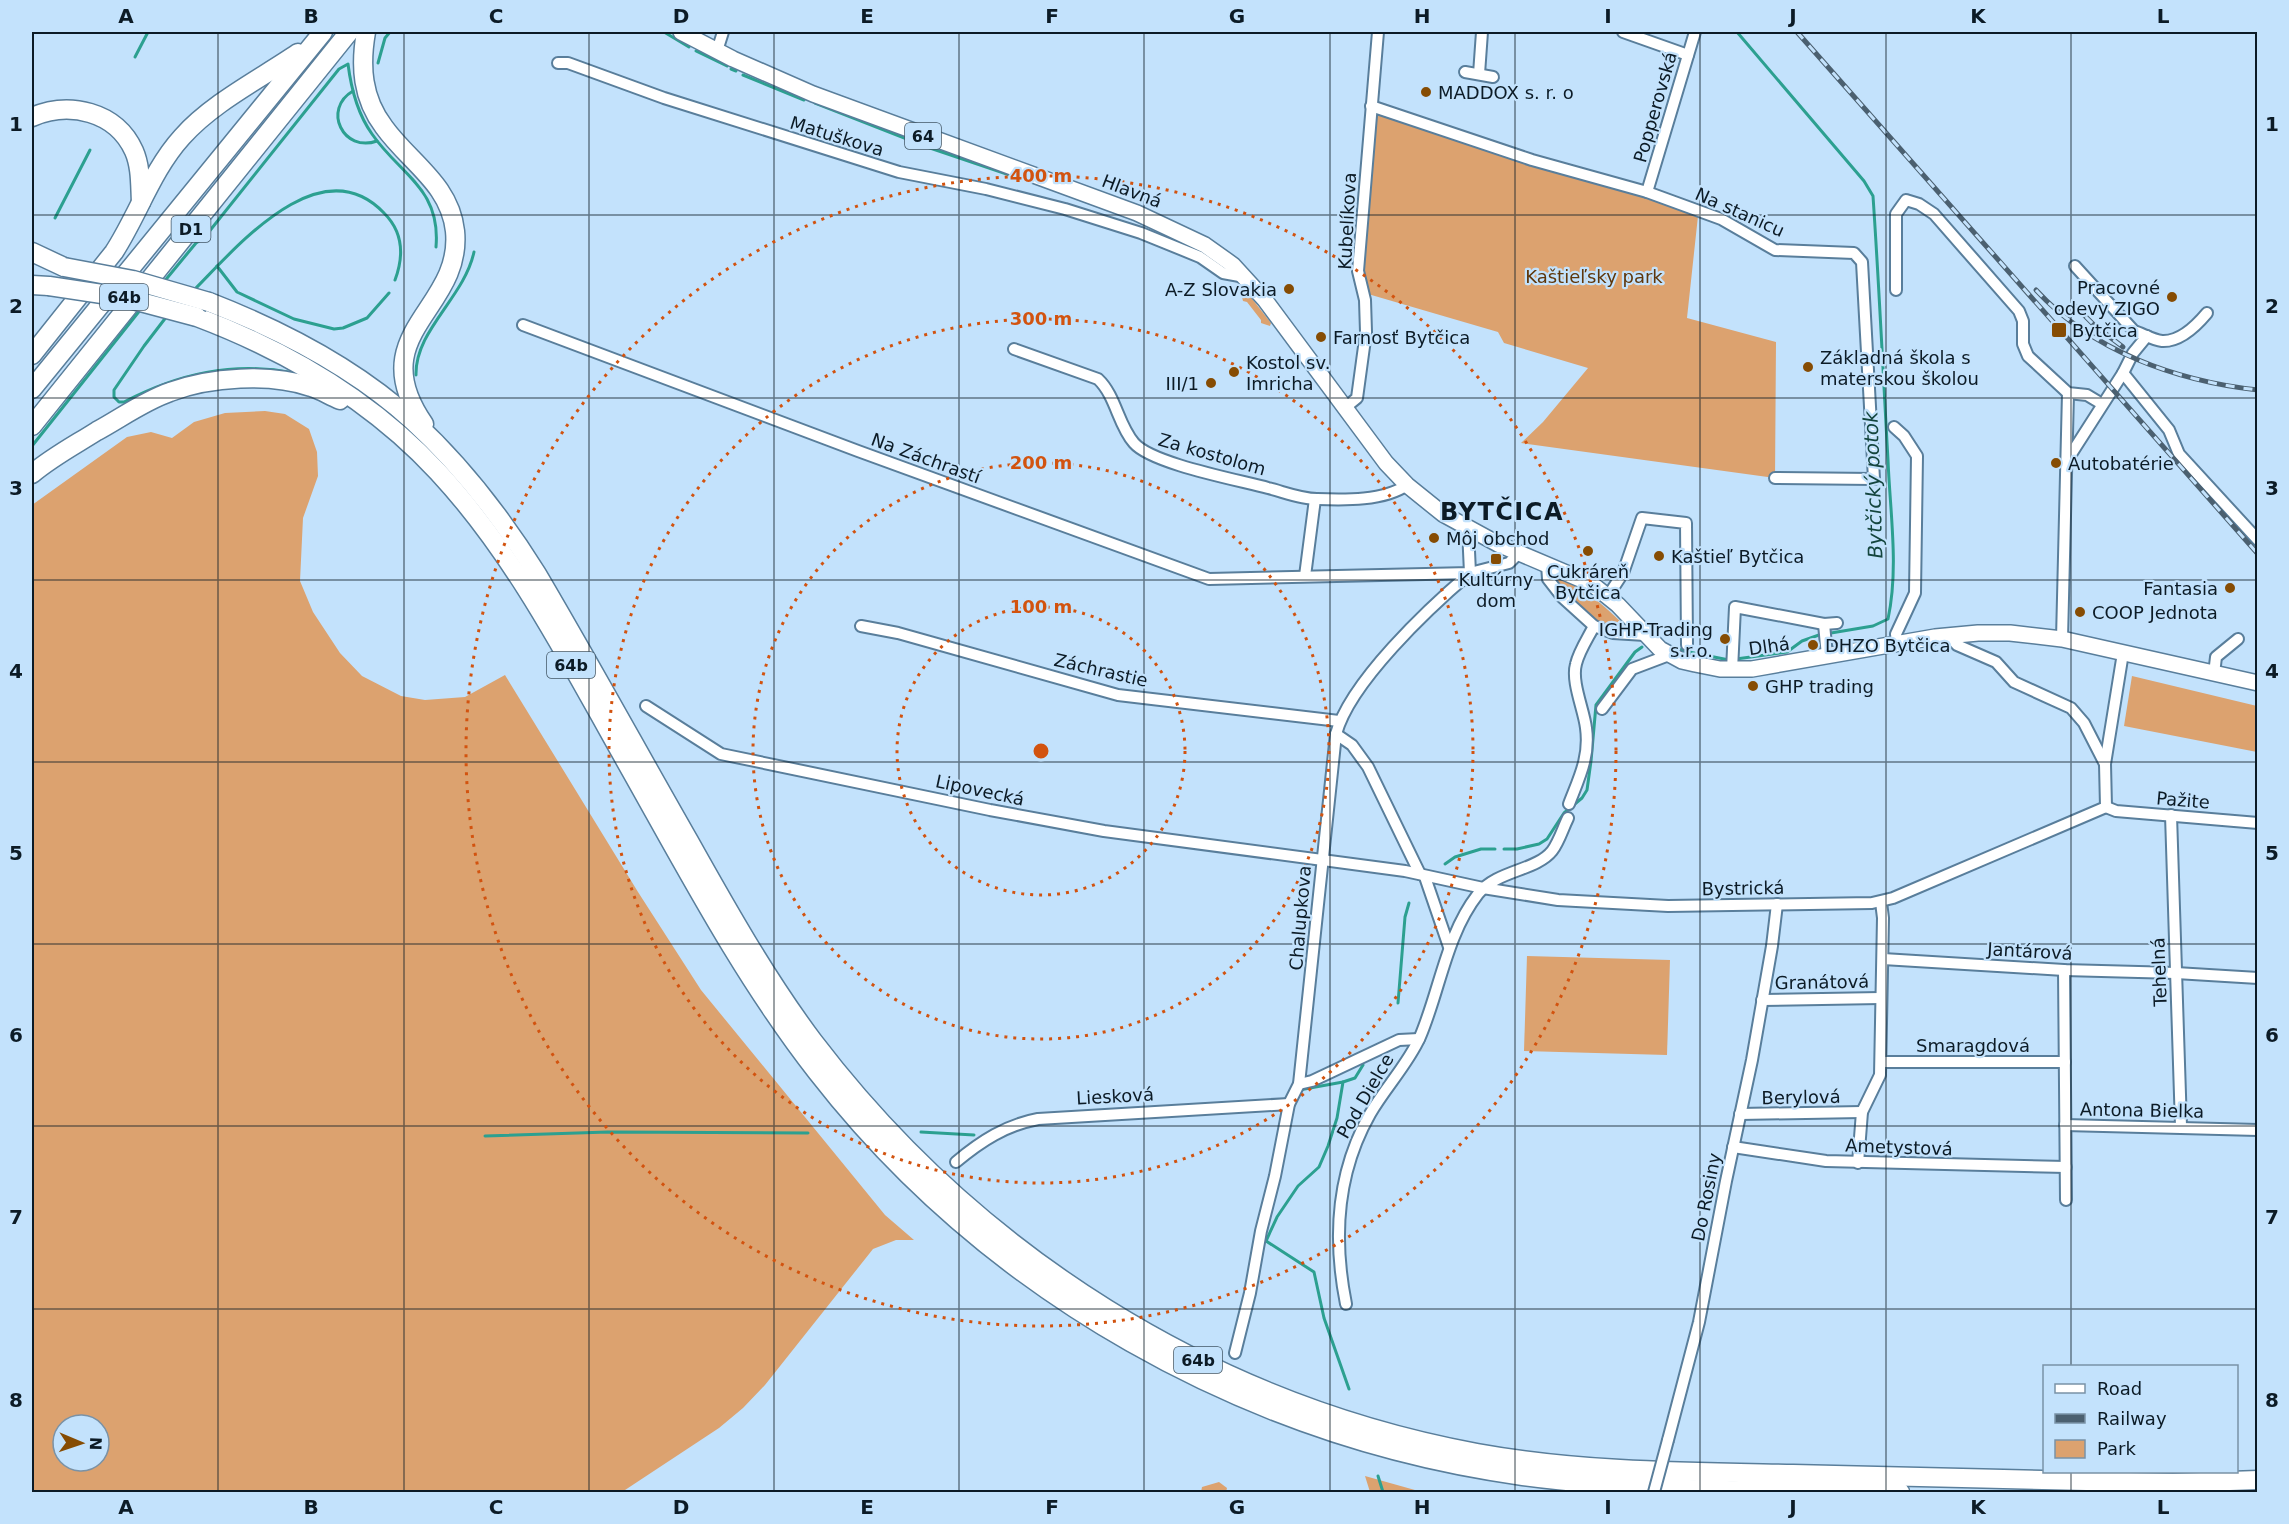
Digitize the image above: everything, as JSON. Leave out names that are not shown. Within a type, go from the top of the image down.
[{"type":"highway","name":"D1","points":[[32,426],[349,32]]},
{"type":"highway","points":[[366,32],[363,72],[371,106],[390,135],[441,191],[453,222],[455,244],[447,274],[411,336],[403,362],[403,380],[409,400],[439,448]]},
{"type":"highway","name":"D1","points":[[32,388],[319,37]]},
{"type":"highway","points":[[32,355],[114,252],[166,157],[181,137],[233,95],[319,37]]},
{"type":"highway","points":[[32,117],[46,111],[75,109],[89,112],[112,124],[121,132],[134,152],[139,165],[141,202]]},
{"type":"highway","name":"64b","points":[[32,252],[64,267],[134,280],[209,302],[248,317],[282,333],[352,375],[413,421],[482,495],[532,565],[725,904],[788,1005],[832,1065],[878,1120],[980,1218],[1077,1291],[1163,1342],[1216,1369],[1322,1412],[1430,1443],[1523,1460],[1662,1472],[2173,1483],[2258,1480]]},
{"type":"highway","name":"64b","points":[[40,285],[122,297],[197,317],[235,331],[307,368],[341,389],[438,472],[485,528],[508,560],[583,685],[722,930],[775,1015],[820,1076],[874,1138],[933,1198],[1035,1281],[1102,1326],[1210,1384],[1304,1422],[1409,1454],[1509,1474],[1602,1484],[1661,1488],[1900,1492]]},
{"type":"highway","points":[[32,474],[47,461],[134,409],[170,392],[205,382],[243,379],[278,380],[310,386],[370,412]]},
{"type":"main road","name":"Hlavná","points":[[681,32],[717,51],[813,94],[1137,213],[1176,229],[1216,251],[1245,277],[1288,329],[1386,463],[1407,485]]},
{"type":"main road","name":"Dlhá","points":[[1407,485],[1443,514],[1468,529],[1592,584],[1608,596],[1645,635],[1669,655],[1695,664],[1786,664],[1897,643],[1949,636],[2010,633],[2062,639],[2258,683]]},
{"type":"street","points":[[717,51],[723,32]]},
{"type":"street","name":"Kubelíkova","points":[[1346,407],[1357,398],[1366,332],[1365,300],[1358,271],[1378,32]]},
{"type":"street","points":[[1479,75],[1482,32]]},
{"type":"street","name":"Popperovská","points":[[1647,192],[1695,32]]},
{"type":"street","points":[[1630,33],[1688,55]]},
{"type":"street","name":"Matuškova","points":[[558,63],[568,63],[664,98],[899,172],[986,189],[1065,209],[1141,233],[1200,257],[1223,273],[1245,277]]},
{"type":"street","points":[[1465,72],[1493,77]]},
{"type":"street","name":"Na stanicu","points":[[1371,106],[1532,160],[1647,192],[1721,219],[1775,250],[1854,253],[1862,262],[1874,479],[1775,478]]},
{"type":"street","points":[[1896,290],[1896,214],[1906,200],[1919,204],[1934,214],[2019,311],[2023,321],[2023,344],[2028,356],[2068,393],[2087,395],[2102,404]]},
{"type":"street","points":[[2074,266],[2134,331],[2147,336],[2164,341],[2191,331],[2208,313]]},
{"type":"street","name":"Na Záchrastí","points":[[523,325],[858,451],[1209,579],[1470,573]]},
{"type":"street","points":[[2065,463],[2123,374],[2133,353],[2147,336]]},
{"type":"street","name":"Za kostolom","points":[[1014,349],[1098,379],[1106,386],[1133,442],[1144,451],[1180,466],[1315,500],[1383,497],[1407,485]]},
{"type":"street","points":[[2123,374],[2169,430],[2179,454],[2258,540]]},
{"type":"street","points":[[2062,639],[2068,393]]},
{"type":"street","points":[[1894,428],[1904,436],[1917,456],[1915,593],[1896,634],[1897,643]]},
{"type":"street","points":[[1305,576],[1315,500]]},
{"type":"street","points":[[1608,596],[1623,573],[1642,518],[1686,523],[1687,645]]},
{"type":"street","points":[[1468,529],[1470,573],[1509,563],[1519,553]]},
{"type":"street","points":[[1547,564],[1548,579],[1562,597],[1594,626],[1613,633],[1645,635]]},
{"type":"street","name":"Chalupkova","points":[[1235,1353],[1250,1293],[1289,1104],[1299,1084],[1339,721],[1355,693],[1370,674],[1449,590],[1470,573]]},
{"type":"street","points":[[1732,663],[1735,607],[1825,631],[1837,623]]},
{"type":"street","name":"Záchrastie","points":[[861,626],[898,633],[1118,695],[1339,721]]},
{"type":"street","points":[[1569,804],[1581,778],[1586,753],[1587,732],[1575,675],[1576,664],[1594,626]]},
{"type":"street","points":[[1825,631],[1827,656]]},
{"type":"street","points":[[1949,636],[1957,645],[1996,662],[2014,682],[2071,708],[2085,723],[2105,764]]},
{"type":"street","points":[[2214,674],[2216,657],[2238,639]]},
{"type":"street","points":[[2106,807],[2105,764],[2123,653]]},
{"type":"street","points":[[1602,709],[1632,669],[1669,655]]},
{"type":"street","name":"Lipovecká","points":[[646,706],[721,754],[1104,831],[1322,860]]},
{"type":"street","points":[[1336,734],[1352,745],[1368,767],[1423,876],[1449,947]]},
{"type":"street","name":"Bystrická","points":[[1322,860],[1558,900],[1668,906],[1881,902],[2106,807]]},
{"type":"street","name":"Pažite","points":[[2106,807],[2116,810],[2258,823]]},
{"type":"street","name":"Tehelná","points":[[2170,815],[2181,1126]]},
{"type":"street","points":[[1482,888],[1499,877],[1543,859],[1552,850],[1568,818]]},
{"type":"street","name":"Pod Dielce","points":[[1346,1304],[1341,1277],[1340,1223],[1342,1188],[1349,1161],[1371,1114],[1419,1039],[1449,947],[1472,901],[1482,888]]},
{"type":"street","points":[[1858,1163],[1862,1112],[1880,1075],[1883,959],[1881,902]]},
{"type":"street","name":"Do Rosiny","points":[[1654,1492],[1699,1322],[1752,1059],[1777,904]]},
{"type":"street","name":"Jantárová","points":[[1883,959],[2064,970],[2258,978]]},
{"type":"street","points":[[2064,970],[2065,1125]]},
{"type":"street","name":"Granátová","points":[[1762,999],[1881,998]]},
{"type":"street","points":[[1299,1084],[1312,1081],[1399,1040],[1419,1039]]},
{"type":"street","name":"Smaragdová","points":[[1881,1062],[2065,1062]]},
{"type":"street","name":"Liesková","points":[[956,1162],[1011,1125],[1038,1119],[1289,1104]]},
{"type":"street","name":"Berylová","points":[[1740,1114],[1862,1112]]},
{"type":"street","name":"Antona Bielka","points":[[2066,1200],[2065,1125],[2181,1126],[2258,1130]]},
{"type":"street","name":"Ametystová","points":[[1733,1147],[1826,1161],[1858,1163],[2066,1167]]},
{"type":"green space","name":"Kaštieľsky park","points":[[1380,114],[1646,196],[1698,216],[1687,318],[1776,342],[1775,478],[1521,443],[1543,422],[1588,368],[1504,343],[1498,332],[1368,294],[1362,276],[1373,118]]},
{"type":"green space","points":[[1246,291],[1271,323],[1270,326],[1261,323],[1247,302],[1243,301],[1241,293]]},
{"type":"green space","points":[[265,411],[285,414],[309,429],[317,452],[318,476],[303,518],[300,581],[313,612],[340,653],[362,676],[401,696],[425,700],[465,697],[505,675],[701,990],[885,1215],[914,1240],[896,1240],[873,1249],[765,1385],[743,1408],[719,1428],[622,1492],[33,1492],[32,505],[127,437],[151,432],[172,438],[194,422],[225,413]]},
{"type":"green space","points":[[1554,576],[1577,587],[1596,600],[1631,632],[1601,627],[1576,607]]},
{"type":"green space","points":[[2132,676],[2257,706],[2257,752],[2124,726]]},
{"type":"green space","points":[[1527,956],[1670,960],[1667,1055],[1524,1051]]},
{"type":"green space","points":[[1365,1476],[1422,1492],[1370,1492]]},
{"type":"green space","points":[[1219,1482],[1227,1488],[1226,1492],[1201,1492],[1202,1487]]},
{"type":"waterway","points":[[135,57],[148,32]]},
{"type":"waterway","points":[[378,63],[385,38],[390,32]]},
{"type":"waterway","points":[[664,32],[689,47]]},
{"type":"waterway","name":"Bytčický potok","points":[[1736,659],[1787,652],[1802,641],[1819,635],[1873,626],[1888,619],[1893,580],[1892,520],[1873,196],[1864,181],[1737,32]]},
{"type":"waterway","points":[[696,51],[727,66]]},
{"type":"waterway","points":[[163,283],[196,243],[204,238],[339,69],[348,64],[362,118],[383,148],[416,184],[432,210],[436,227],[436,247]]},
{"type":"waterway","points":[[731,69],[736,71]]},
{"type":"waterway","points":[[743,75],[804,100]]},
{"type":"waterway","points":[[353,91],[344,99],[339,108],[338,118],[341,127],[346,135],[355,141],[365,143],[377,141]]},
{"type":"waterway","points":[[815,103],[930,148],[1027,181]]},
{"type":"waterway","points":[[55,218],[90,150]]},
{"type":"waterway","points":[[193,291],[255,230],[281,211],[307,197],[333,191],[359,195],[391,221],[399,237],[401,254],[395,280]]},
{"type":"waterway","points":[[416,375],[423,343],[461,284],[474,252]]},
{"type":"waterway","points":[[217,266],[237,292],[294,319],[334,329],[343,328],[367,318],[389,293]]},
{"type":"waterway","points":[[32,446],[141,309]]},
{"type":"waterway","points":[[167,316],[114,390],[114,397],[119,402],[185,377],[206,372],[249,369],[294,373]]},
{"type":"waterway","name":"Bytčický potok","points":[[1504,849],[1517,849],[1539,844],[1547,839],[1564,813],[1582,798],[1587,790],[1596,705],[1635,652],[1642,647]]},
{"type":"waterway","name":"Bytčický potok","points":[[1673,647],[1729,660]]},
{"type":"waterway","name":"Bytčický potok","points":[[1445,864],[1455,857],[1481,849],[1495,849]]},
{"type":"waterway","name":"Bytčický potok","points":[[1398,1003],[1405,917],[1409,903]]},
{"type":"waterway","name":"Bytčický potok","points":[[1349,1389],[1324,1318],[1314,1272],[1266,1241],[1277,1217],[1298,1186],[1319,1167],[1337,1118],[1343,1082],[1355,1078],[1363,1065]]},
{"type":"waterway","points":[[1299,1090],[1343,1082]]},
{"type":"waterway","points":[[485,1136],[608,1132],[808,1133]]},
{"type":"waterway","points":[[921,1132],[974,1135]]},
{"type":"waterway","name":"Bytčický potok","points":[[1378,1476],[1383,1492]]},
{"type":"railway","points":[[1797,32],[2258,554]]},
{"type":"railway","points":[[2036,290],[2083,330],[2137,360],[2197,379],[2258,390]]},
{"type":"railway","points":[[2073,304],[2094,325],[2123,347]]},
{"type":"place","name":"MADDOX s. r. o","points":[[1426,92]]},
{"type":"place","name":"A-Z Slovakia","points":[[1289,289]]},
{"type":"place","name":"Pracovné odevy ZIGO","points":[[2172,297]]},
{"type":"place","name":"Bytčica","points":[[2059,330]]},
{"type":"place","name":"Farnosť Bytčica","points":[[1321,337]]},
{"type":"place","name":"Základná škola s materskou školou","points":[[1808,367]]},
{"type":"place","name":"Kostol sv. Imricha","points":[[1234,372]]},
{"type":"place","name":"III/1","points":[[1211,383]]},
{"type":"place","name":"Autobatérie","points":[[2056,463]]},
{"type":"place","name":"Môj obchod","points":[[1434,538]]},
{"type":"place","name":"Cukráreň Bytčica","points":[[1588,551]]},
{"type":"place","name":"Kaštieľ Bytčica","points":[[1659,556]]},
{"type":"place","name":"Kultúrny dom","points":[[1496,559]]},
{"type":"place","name":"Fantasia","points":[[2230,588]]},
{"type":"place","name":"COOP Jednota","points":[[2080,612]]},
{"type":"place","name":"IGHP-Trading s.r.o.","points":[[1725,639]]},
{"type":"place","name":"DHZO Bytčica","points":[[1813,645]]},
{"type":"place","name":"GHP trading","points":[[1753,686]]},
{"type":"district","name":"BYTČICA","points":[[1502,512]]}]
